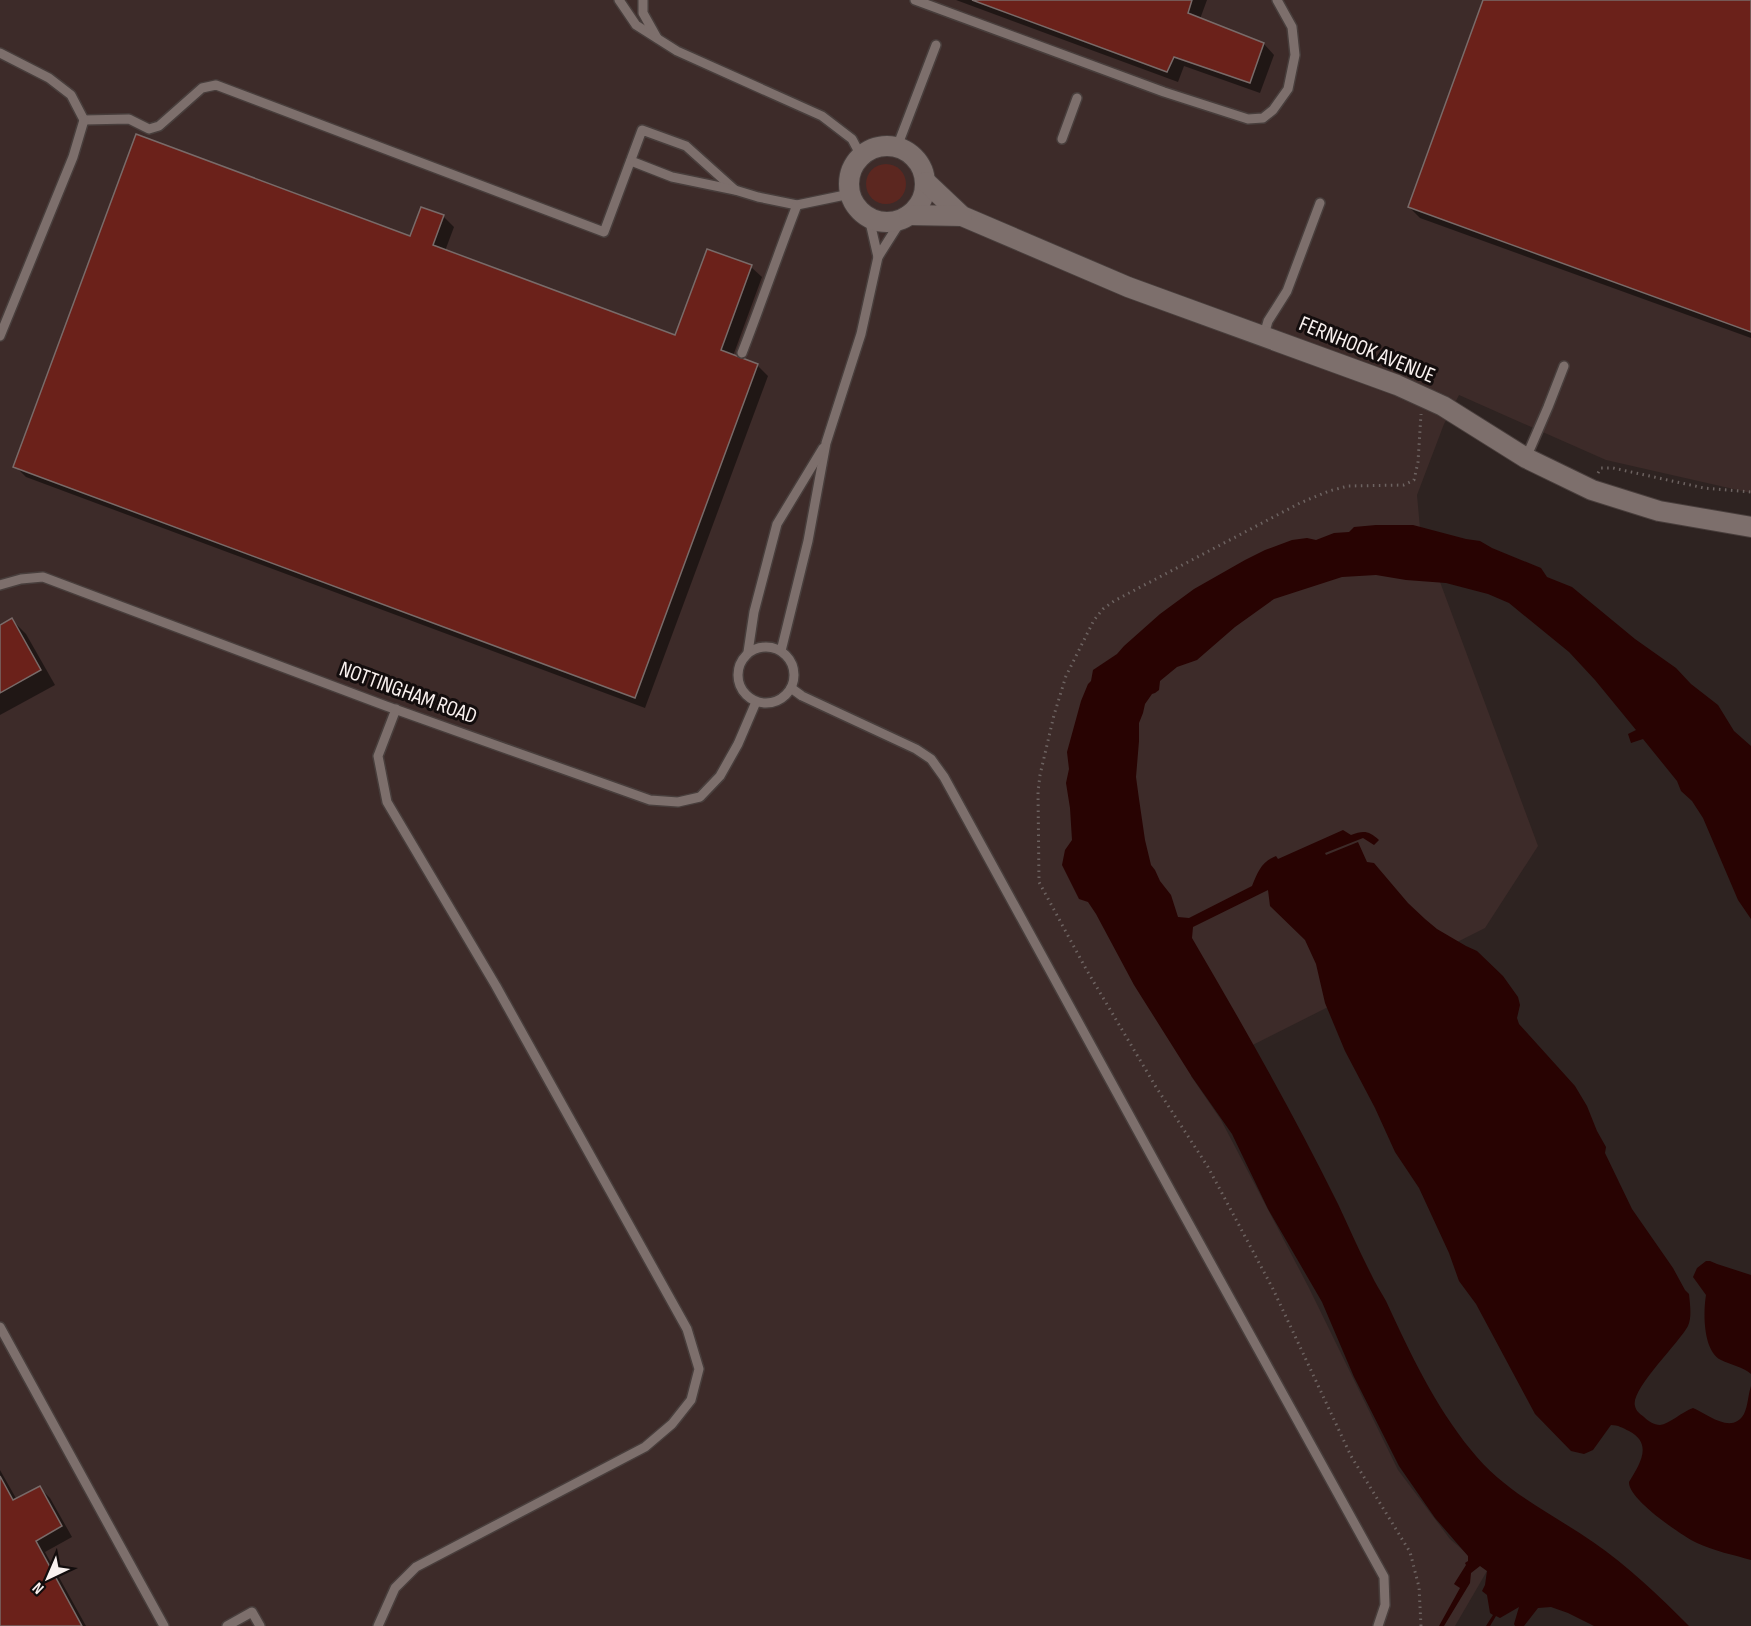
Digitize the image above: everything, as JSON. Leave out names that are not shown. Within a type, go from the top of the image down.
[{"type":"street","points":[[882,146],[897,147],[908,152],[917,160],[926,182],[924,195],[918,206],[906,217],[891,222],[880,222],[861,212],[850,194],[849,178],[861,156],[882,146]]},
{"type":"street","name":"FERNHOOK AVENUE","points":[[926,182],[962,216],[1128,287],[1397,385],[1443,406],[1526,458],[1592,490],[1659,511],[1751,527]]},
{"type":"street","name":"FERNHOOK AVENUE","points":[[906,217],[962,216]]},
{"type":"lane","points":[[619,0],[636,26],[677,51],[822,116],[852,139],[861,156]]},
{"type":"lane","points":[[643,0],[643,13],[658,40]]},
{"type":"lane","points":[[915,0],[1164,92],[1248,119],[1263,118],[1273,110],[1288,89],[1295,54],[1292,27],[1277,0]]},
{"type":"lane","points":[[897,147],[936,45]]},
{"type":"lane","points":[[0,53],[49,78],[71,95],[84,120],[74,157],[0,336]]},
{"type":"lane","points":[[84,120],[129,119],[149,129],[159,126],[202,88],[216,85],[604,232],[642,130],[686,146],[735,190]]},
{"type":"lane","points":[[1062,139],[1077,98]]},
{"type":"lane","points":[[631,161],[672,177],[797,204],[850,194]]},
{"type":"lane","points":[[1264,335],[1268,321],[1287,291],[1320,203]]},
{"type":"lane","points":[[742,353],[773,275],[778,254],[797,204]]},
{"type":"lane","points":[[780,651],[808,541],[826,443],[861,334],[878,257],[906,217]]},
{"type":"lane","points":[[869,218],[878,257]]},
{"type":"lane","points":[[1526,458],[1564,366]]},
{"type":"lane","points":[[748,652],[754,612],[777,524],[826,443]]},
{"type":"lane","name":"NOTTINGHAM ROAD","points":[[0,585],[21,579],[43,577],[396,710],[650,800],[678,802],[700,796],[720,776],[738,744],[756,702]]},
{"type":"lane","points":[[758,647],[770,647],[789,658],[794,667],[794,678],[785,696],[776,702],[766,704],[747,697],[741,689],[738,669],[748,652],[758,647]]},
{"type":"lane","points":[[791,688],[802,696],[916,749],[931,759],[944,777],[1384,1577],[1384,1605],[1378,1626]]},
{"type":"lane","points":[[378,1626],[395,1588],[416,1567],[645,1447],[672,1424],[691,1400],[699,1369],[687,1329],[496,986],[387,802],[378,756],[396,710]]},
{"type":"lane","points":[[0,1327],[164,1626]]},
{"type":"lane","points":[[227,1626],[252,1612],[260,1626]]},
{"type":"path","points":[[1421,396],[1421,435],[1414,480],[1404,486],[1348,486],[1300,503],[1114,601],[1103,609],[1094,620],[1066,676],[1040,775],[1037,813],[1039,882],[1086,969],[1156,1087],[1208,1167],[1273,1289],[1351,1456],[1410,1552],[1419,1587],[1421,1626]]},
{"type":"path","points":[[1592,490],[1596,476],[1602,468],[1613,468],[1704,488],[1751,492]]},
{"type":"shaded area","points":[[0,0],[1751,0],[1751,493],[1606,460],[1459,395],[1444,424],[1417,495],[1420,528],[1538,846],[1485,928],[1191,1076],[1221,1120],[1309,1288],[1398,1470],[1450,1539],[1487,1571],[1455,1626],[0,1626]]},
{"type":"shaded area","points":[[886,164],[900,170],[906,184],[900,198],[886,204],[872,198],[866,184],[872,170]]},
{"type":"shaded area","points":[[1413,525],[1480,541],[1541,568],[1547,577],[1572,587],[1635,639],[1676,668],[1691,684],[1718,705],[1734,731],[1751,746],[1751,919],[1738,900],[1703,818],[1692,801],[1681,791],[1677,781],[1643,739],[1631,743],[1628,734],[1636,730],[1569,652],[1509,603],[1488,594],[1446,583],[1376,575],[1342,577],[1274,599],[1235,627],[1197,660],[1177,667],[1160,681],[1159,690],[1152,694],[1145,704],[1139,723],[1136,777],[1151,865],[1171,895],[1178,917],[1189,918],[1252,886],[1263,864],[1271,858],[1276,856],[1278,859],[1343,830],[1351,835],[1359,832],[1369,833],[1379,840],[1374,845],[1363,838],[1325,853],[1326,855],[1358,842],[1367,862],[1374,863],[1408,903],[1437,929],[1477,951],[1503,976],[1518,997],[1519,1024],[1575,1086],[1606,1147],[1605,1153],[1632,1209],[1689,1294],[1688,1326],[1640,1389],[1635,1399],[1636,1409],[1647,1420],[1658,1425],[1693,1408],[1719,1421],[1733,1423],[1744,1414],[1751,1386],[1751,1560],[1697,1543],[1657,1516],[1637,1498],[1629,1482],[1642,1455],[1643,1448],[1637,1436],[1618,1426],[1611,1425],[1593,1450],[1584,1454],[1571,1451],[1535,1414],[1476,1304],[1459,1281],[1449,1253],[1419,1188],[1395,1152],[1345,1051],[1325,1003],[1316,964],[1305,940],[1270,906],[1268,890],[1193,927],[1192,938],[1249,1036],[1321,1170],[1414,1359],[1458,1433],[1484,1465],[1498,1478],[1619,1561],[1689,1626],[1594,1626],[1551,1607],[1538,1608],[1524,1626],[1515,1626],[1519,1607],[1500,1618],[1496,1616],[1490,1626],[1486,1626],[1493,1615],[1490,1613],[1487,1595],[1482,1591],[1487,1571],[1480,1566],[1471,1573],[1470,1583],[1444,1626],[1439,1626],[1460,1588],[1454,1584],[1468,1561],[1468,1556],[1435,1518],[1399,1466],[1354,1377],[1322,1302],[1268,1209],[1232,1134],[1192,1077],[1134,985],[1096,914],[1088,902],[1079,899],[1062,865],[1065,850],[1072,840],[1066,783],[1069,769],[1067,752],[1081,701],[1091,681],[1093,670],[1117,654],[1160,614],[1194,589],[1245,560],[1292,540],[1307,538],[1316,540],[1334,533],[1349,532],[1354,527]]},
{"type":"shaded area","points":[[1706,1261],[1751,1275],[1751,1374],[1721,1360],[1711,1349],[1705,1321],[1706,1295],[1693,1277],[1697,1268]]},
{"type":"building","points":[[972,0],[1192,0],[1188,13],[1264,43],[1250,83],[1174,57],[1167,72]]},
{"type":"building","points":[[1483,0],[1751,0],[1751,332],[1408,207]]},
{"type":"building","points":[[136,134],[410,236],[421,207],[444,215],[433,245],[675,335],[707,249],[752,265],[721,350],[758,364],[635,698],[13,467]]},
{"type":"building","points":[[12,618],[41,670],[0,693],[0,625]]},
{"type":"building","points":[[0,1476],[13,1500],[40,1486],[62,1526],[36,1541],[82,1626],[0,1626]]}]
